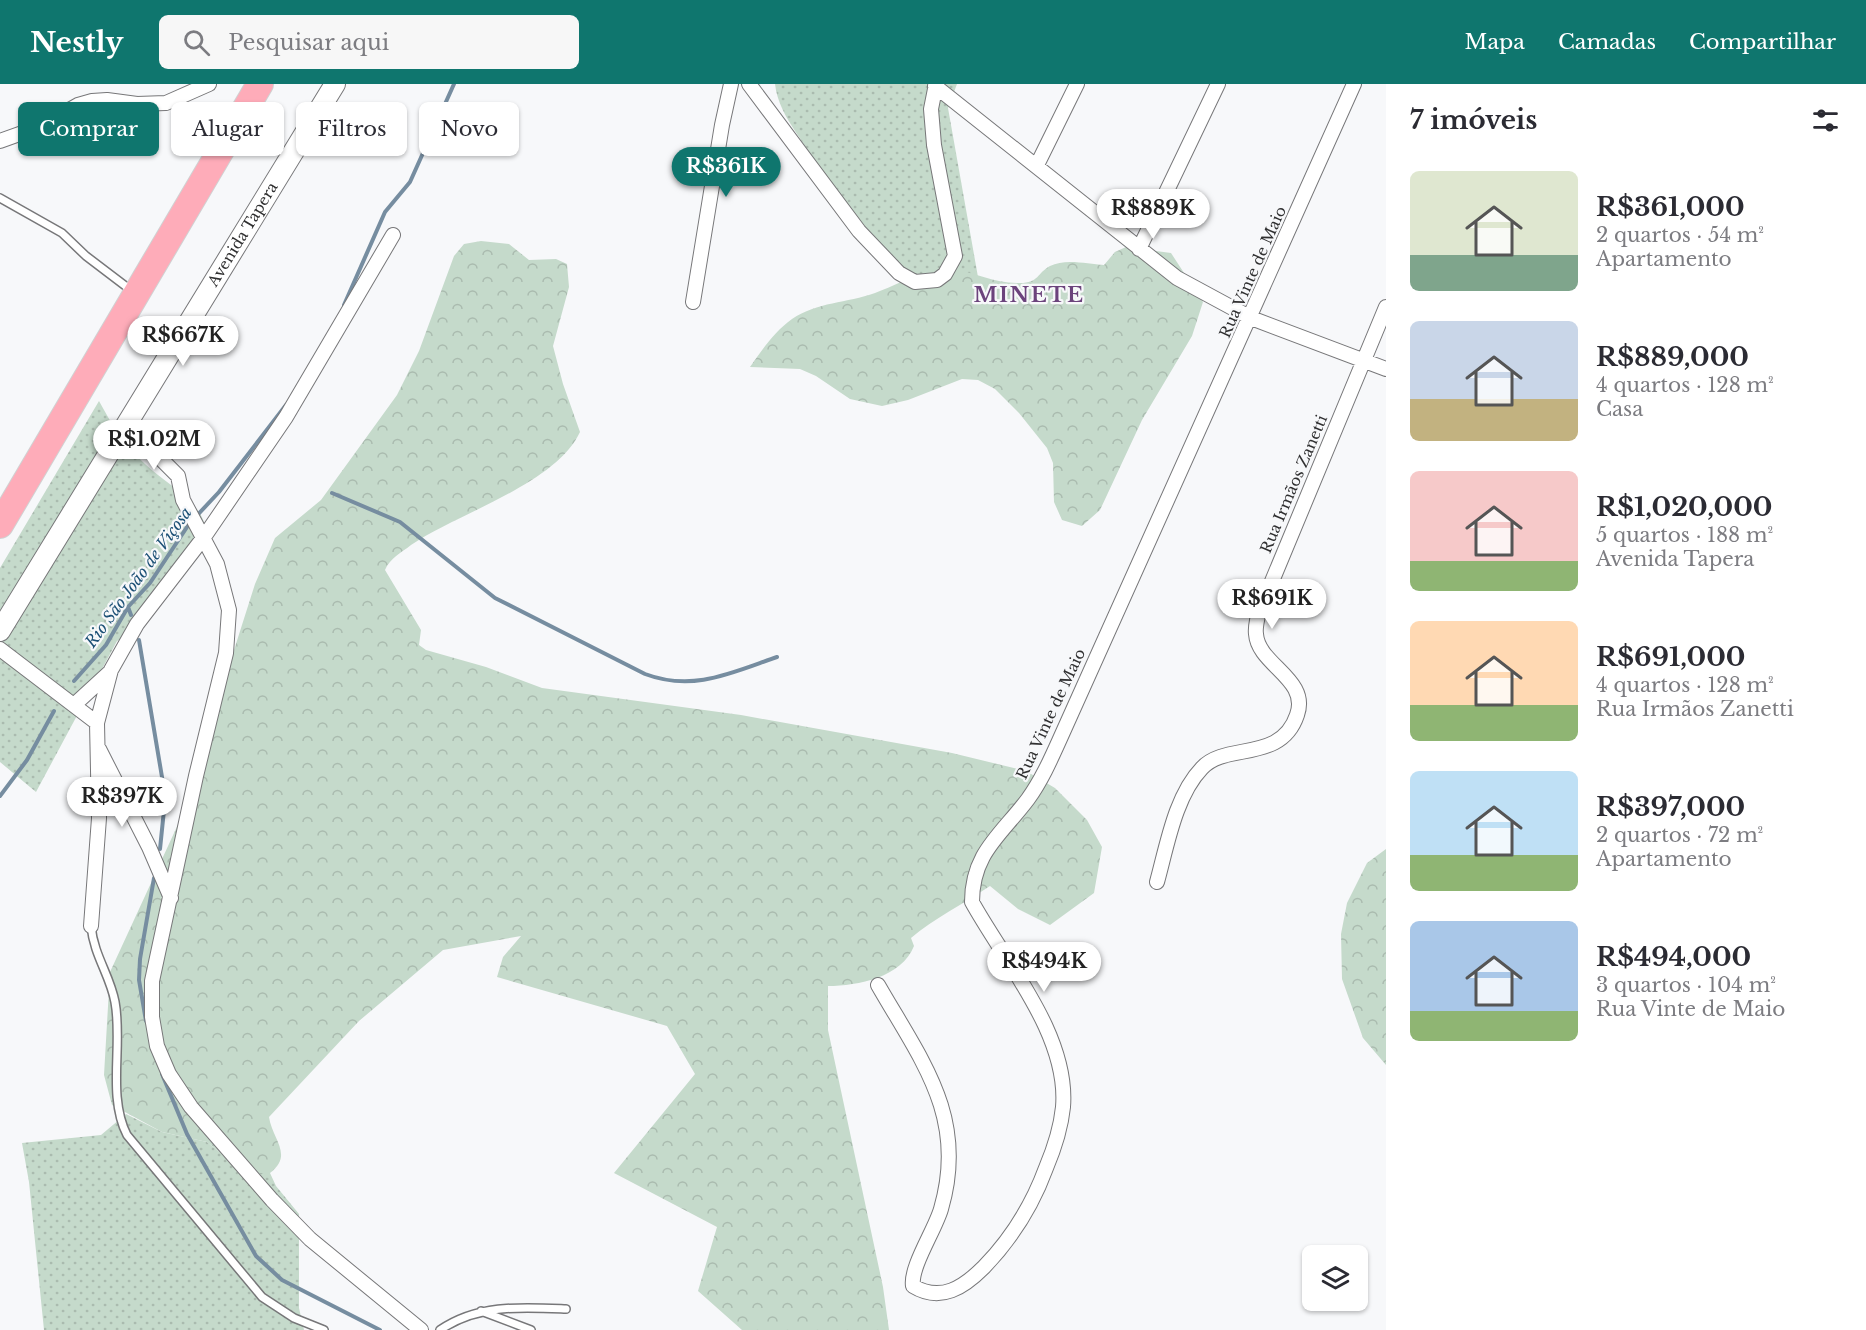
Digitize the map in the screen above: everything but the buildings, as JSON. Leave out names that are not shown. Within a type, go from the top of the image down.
[{"type":"highway","points":[[0,525],[138,295],[260,84]]},
{"type":"street","points":[[0,141],[39,127],[78,105],[92,101],[107,100],[137,105],[166,103],[209,84]]},
{"type":"street","name":"Avenida Tapera","points":[[0,632],[335,84]]},
{"type":"street","points":[[693,302],[722,125],[731,84]]},
{"type":"street","points":[[749,84],[859,231],[899,273],[915,282],[937,280],[945,274],[955,256],[934,145],[932,109],[936,85],[1178,278],[1251,318],[1363,363],[1386,369]]},
{"type":"street","points":[[1036,165],[1077,84]]},
{"type":"street","points":[[1139,249],[1218,84]]},
{"type":"street","name":"Rua Vinte de Maio","points":[[878,985],[935,1087],[949,1131],[942,1206],[914,1273],[913,1286],[928,1293],[953,1292],[974,1277],[1017,1229],[1034,1200],[1054,1147],[1063,1107],[1062,1076],[1044,1024],[972,902],[972,888],[977,866],[983,853],[1011,820],[1043,774],[1158,516],[1251,318],[1354,84]]},
{"type":"street","points":[[91,926],[99,818],[97,723],[111,670],[137,624],[204,537],[315,370],[393,235]]},
{"type":"street","name":"Rua Irmãos Zanetti","points":[[1157,882],[1181,804],[1203,766],[1219,758],[1263,748],[1289,730],[1297,716],[1300,701],[1295,688],[1259,644],[1256,634],[1258,615],[1386,307]]},
{"type":"street","points":[[126,424],[178,476],[188,511],[197,522],[224,583],[229,610],[230,631],[171,898],[158,942],[152,981],[152,1017],[157,1046],[169,1074],[191,1107],[290,1220],[421,1330]]},
{"type":"street","points":[[0,649],[97,723]]},
{"type":"street","points":[[74,705],[111,670]]},
{"type":"street","points":[[98,747],[149,847],[171,898]]},
{"type":"lane","points":[[0,198],[62,233],[86,256],[138,295]]},
{"type":"lane","points":[[91,926],[96,957],[114,1000],[120,1114],[128,1135],[262,1297],[294,1318],[324,1330]]},
{"type":"lane","points":[[440,1330],[481,1311],[524,1307],[566,1309]]},
{"type":"lane","points":[[481,1311],[531,1330]]},
{"type":"green space","points":[[775,84],[957,84],[948,108],[978,277],[953,270],[911,277],[822,179],[811,155],[782,109]]},
{"type":"green space","points":[[481,241],[509,244],[529,260],[556,259],[567,264],[569,287],[553,346],[563,384],[580,432],[568,450],[550,467],[504,496],[431,533],[390,562],[385,570],[421,630],[419,645],[426,650],[486,667],[542,688],[741,715],[952,753],[1026,771],[1055,788],[1087,820],[1102,847],[1094,893],[1050,925],[1018,909],[990,886],[911,938],[914,946],[908,957],[889,972],[865,982],[828,986],[828,1030],[883,1287],[889,1330],[742,1330],[698,1291],[717,1227],[614,1173],[695,1074],[667,1026],[497,977],[503,957],[521,936],[443,950],[359,1021],[269,1117],[281,1153],[277,1166],[270,1173],[246,1173],[207,1142],[162,1132],[112,1105],[104,1075],[110,972],[180,820],[255,584],[275,538],[321,500],[397,395],[419,351],[454,256],[464,244]]},
{"type":"green space","points":[[1126,247],[1171,253],[1203,302],[1192,336],[1142,420],[1100,510],[1082,526],[1062,520],[1054,502],[1053,463],[1047,448],[1019,413],[995,389],[978,380],[962,379],[908,400],[882,406],[850,399],[816,376],[800,369],[750,367],[780,329],[792,319],[812,309],[875,293],[933,271],[961,271],[1002,282],[1026,283],[1050,266],[1063,262],[1104,265],[1115,252]]},
{"type":"green space","points":[[99,401],[131,450],[198,510],[206,530],[136,632],[117,641],[36,792],[0,762],[0,568]]},
{"type":"green space","points":[[1386,849],[1386,1065],[1363,1038],[1342,979],[1341,934],[1347,903],[1367,863]]},
{"type":"green space","points":[[126,1114],[162,1132],[207,1142],[246,1173],[270,1173],[276,1186],[299,1214],[299,1308],[304,1330],[44,1330],[29,1182],[22,1143],[101,1135]]},
{"type":"waterway","name":"Rio São João de Viçosa","points":[[344,305],[385,212],[410,182],[454,84]]},
{"type":"waterway","name":"Rio São João de Viçosa","points":[[74,681],[106,645],[128,607],[150,583],[189,524],[219,492],[286,405]]},
{"type":"waterway","points":[[332,493],[400,522],[495,598],[645,674],[663,679],[696,681],[728,674],[777,657]]},
{"type":"waterway","name":"Rio São João de Viçosa","points":[[128,607],[131,615]]},
{"type":"waterway","points":[[139,640],[163,783],[164,810],[160,849]]},
{"type":"waterway","name":"Rio São João de Viçosa","points":[[0,796],[27,760],[54,711]]},
{"type":"waterway","points":[[146,1021],[139,980],[140,959],[154,878]]},
{"type":"waterway","points":[[162,1074],[187,1134],[256,1256],[282,1280],[380,1330]]},
{"type":"district","name":"MINETE","points":[[1029,295]]}]
